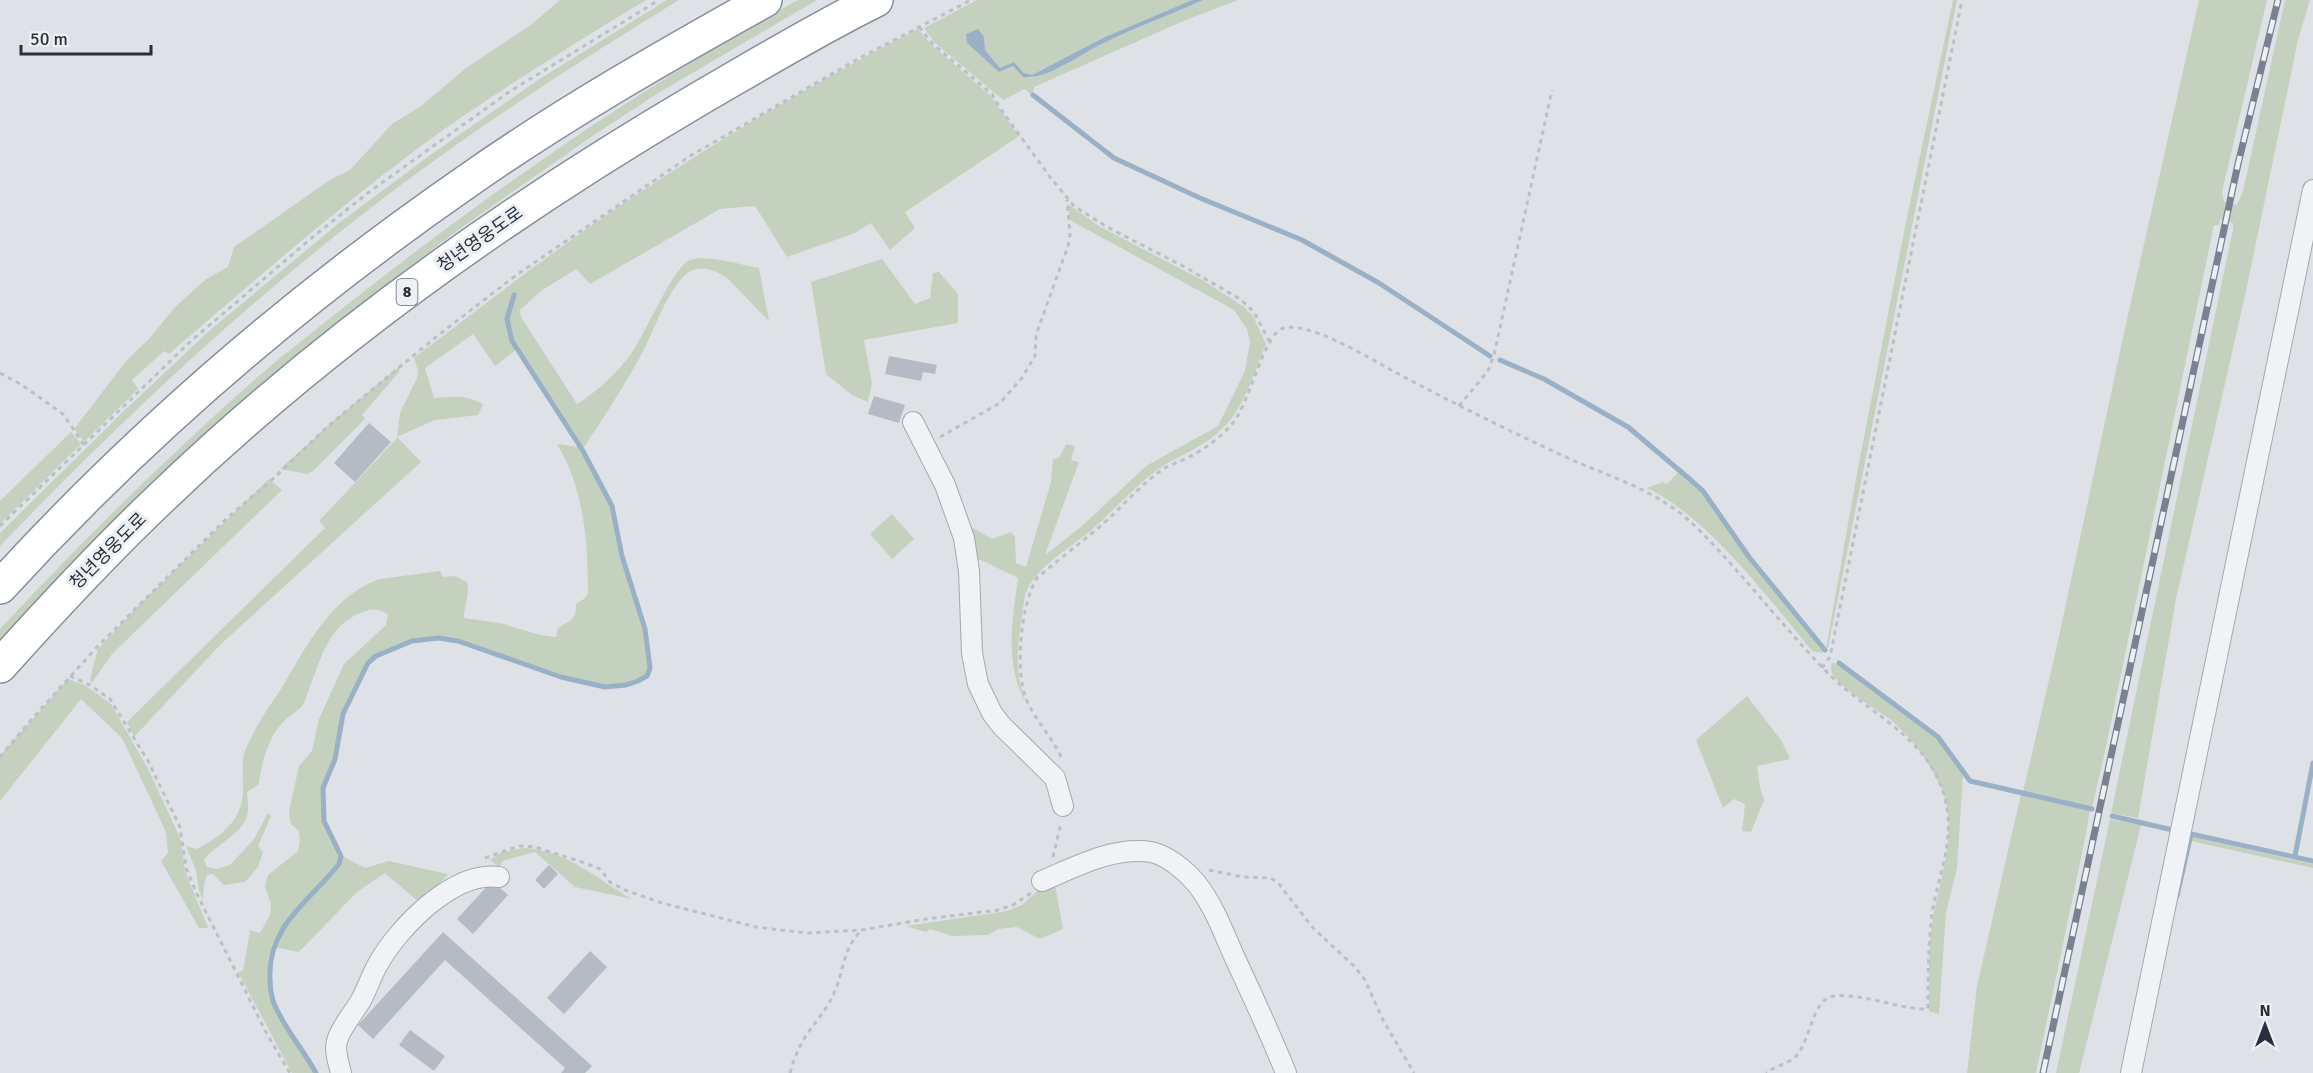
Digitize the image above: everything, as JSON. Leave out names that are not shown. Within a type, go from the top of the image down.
[{"type":"highway","points":[[0,587],[125,458],[232,362],[344,272],[466,182],[572,112],[765,0]]},
{"type":"highway","name":"청년영웅도로","points":[[0,666],[64,596],[162,496],[267,402],[377,314],[496,225],[620,146],[740,75],[876,0]]},
{"type":"street","points":[[2131,1073],[2241,549],[2313,190]]},
{"type":"street","points":[[912,422],[945,485],[964,538],[969,571],[972,653],[978,684],[992,713],[1001,725],[1055,778],[1064,806]]},
{"type":"street","points":[[1042,881],[1096,859],[1134,851],[1154,852],[1181,868],[1195,882],[1211,905],[1276,1045],[1286,1073]]},
{"type":"street","points":[[341,1073],[336,1044],[340,1031],[362,999],[379,962],[404,930],[440,896],[476,878],[488,875],[499,877]]},
{"type":"path","points":[[0,526],[156,374],[227,309],[369,192],[509,92],[659,0]]},
{"type":"path","points":[[0,757],[70,676],[226,519],[374,386],[489,296],[690,156],[846,66],[971,0]]},
{"type":"path","points":[[1822,668],[1830,657],[1833,645],[1962,0]]},
{"type":"path","points":[[919,27],[933,44],[992,94],[1002,111],[1074,206],[1107,227],[1183,266],[1240,299],[1254,312],[1269,341]]},
{"type":"path","points":[[1460,406],[1488,371],[1494,355],[1552,90]]},
{"type":"path","points":[[925,444],[1000,403],[1011,393],[1035,357],[1036,335],[1068,246],[1070,235],[1066,198]]},
{"type":"path","points":[[1064,765],[1027,701],[1023,688],[1020,671],[1021,646],[1030,589],[1037,578],[1105,522],[1151,479],[1165,468],[1190,457],[1226,431],[1237,418],[1250,392],[1269,341],[1275,333],[1284,327],[1298,327],[1331,338],[1460,406],[1568,458],[1646,491],[1690,520],[1822,668],[1858,701],[1905,733],[1929,765],[1945,798],[1948,837],[1932,911],[1928,1009],[1908,1009],[1837,995],[1824,999],[1804,1045],[1794,1058],[1778,1064],[1766,1073]]},
{"type":"path","points":[[0,373],[22,385],[63,414],[84,445]]},
{"type":"path","points":[[70,676],[90,685],[110,699],[148,761],[180,827],[186,868],[197,894],[267,1034],[290,1073]]},
{"type":"path","points":[[480,861],[519,846],[535,847],[585,862],[600,869],[610,882],[624,890],[662,903],[756,927],[806,933],[861,930],[998,910],[1013,905],[1028,896],[1042,881],[1052,861],[1059,838],[1064,806]]},
{"type":"path","points":[[1203,869],[1243,877],[1271,878],[1279,884],[1313,927],[1354,966],[1365,980],[1383,1020],[1414,1073]]},
{"type":"path","points":[[790,1073],[800,1047],[827,1007],[836,989],[845,952],[861,930]]},
{"type":"green space","points":[[560,0],[646,0],[488,100],[436,135],[367,187],[169,354],[164,351],[132,380],[138,389],[84,442],[74,429],[127,360],[149,339],[175,307],[206,279],[228,267],[234,247],[330,180],[350,170],[392,124],[421,106],[466,68],[532,24]]},
{"type":"green space","points":[[667,0],[679,0],[482,127],[405,182],[319,249],[178,371],[87,457],[0,546],[0,533],[124,411],[209,331],[339,223],[429,156],[538,80]]},
{"type":"green space","points":[[798,0],[817,0],[660,92],[597,133],[465,225],[355,310],[0,643],[0,629],[97,528],[198,431],[268,368],[402,262],[511,181],[623,105]]},
{"type":"green space","points":[[977,0],[1192,0],[1105,37],[1032,75],[1024,73],[1014,62],[1000,68],[985,50],[984,37],[968,43],[999,72],[1013,66],[1023,77],[1031,78],[1057,68],[1105,42],[1203,0],[1238,0],[1181,22],[1034,87],[1032,95],[1025,89],[1003,100],[934,42],[924,28]]},
{"type":"green space","points":[[1953,0],[1957,0],[1826,649],[1857,473],[1906,222]]},
{"type":"green space","points":[[2199,0],[2267,0],[2222,192],[2224,202],[2237,205],[2243,191],[2285,0],[2310,0],[2298,40],[2246,291],[2176,599],[2138,818],[2111,813],[2233,229],[2233,223],[2220,219],[2219,225],[2214,225],[2092,808],[2023,792]]},
{"type":"green space","points":[[918,29],[932,45],[990,95],[1019,136],[905,212],[915,228],[890,250],[871,223],[855,233],[787,257],[755,206],[720,209],[590,284],[576,269],[541,291],[520,310],[521,317],[577,404],[613,375],[631,354],[659,302],[683,265],[690,260],[705,258],[759,268],[769,321],[728,279],[719,273],[699,269],[689,272],[682,278],[668,298],[634,367],[583,449],[513,340],[508,319],[515,295],[513,295],[507,316],[507,329],[516,350],[495,366],[473,334],[425,368],[434,398],[459,397],[477,401],[483,404],[478,415],[435,420],[397,437],[400,413],[417,378],[418,371],[414,358],[550,255],[668,174],[809,88]]},
{"type":"green space","points":[[1068,204],[1099,226],[1204,281],[1244,307],[1253,316],[1266,344],[1243,400],[1222,429],[1208,441],[1152,474],[1087,534],[1046,566],[1030,584],[1025,595],[1018,651],[1019,678],[1027,705],[1015,675],[1012,659],[1012,627],[1018,578],[981,560],[971,558],[962,526],[973,528],[992,539],[1011,532],[1015,537],[1016,563],[1026,567],[1051,482],[1053,459],[1059,458],[1066,444],[1075,446],[1071,460],[1079,462],[1045,555],[1081,527],[1146,466],[1218,426],[1245,371],[1250,341],[1247,329],[1234,310],[1070,220]]},
{"type":"green space","points":[[882,259],[915,304],[930,298],[933,273],[939,272],[958,294],[958,323],[864,340],[872,384],[868,402],[852,395],[826,374],[811,282]]},
{"type":"green space","points":[[400,366],[399,372],[362,415],[365,419],[313,471],[307,474],[280,469],[337,418]]},
{"type":"green space","points":[[71,432],[81,444],[0,524],[0,501]]},
{"type":"green space","points":[[397,437],[421,462],[220,645],[134,737],[127,722],[325,528],[319,521]]},
{"type":"green space","points":[[557,444],[578,447],[602,484],[615,520],[622,558],[645,633],[648,649],[646,675],[626,684],[606,686],[562,675],[458,640],[438,637],[401,643],[367,662],[342,714],[334,759],[322,787],[323,821],[337,848],[338,863],[279,932],[268,961],[271,1000],[314,1073],[292,1073],[238,972],[243,971],[250,930],[260,933],[270,915],[271,904],[265,886],[268,875],[298,851],[299,831],[291,824],[289,811],[299,766],[312,751],[319,719],[344,664],[386,625],[388,614],[377,610],[362,612],[339,627],[332,636],[321,656],[303,704],[281,724],[272,737],[263,760],[259,784],[247,792],[248,809],[242,826],[204,860],[207,867],[216,869],[230,865],[254,839],[268,813],[271,816],[258,846],[263,852],[258,867],[245,882],[224,885],[213,874],[207,875],[203,900],[196,871],[186,846],[197,849],[230,825],[240,809],[244,755],[256,728],[319,627],[345,599],[360,588],[381,579],[440,571],[443,577],[455,576],[467,582],[464,618],[500,623],[540,635],[556,637],[558,628],[572,619],[576,604],[588,593],[583,516],[573,479]]},
{"type":"green space","points":[[1679,471],[1701,492],[1748,558],[1824,651],[1822,653],[1812,651],[1757,584],[1715,539],[1670,501],[1647,488],[1663,482],[1667,484]]},
{"type":"green space","points":[[269,479],[282,490],[112,654],[92,683],[90,679],[98,649],[135,609]]},
{"type":"green space","points":[[892,514],[914,539],[892,559],[870,534]]},
{"type":"green space","points":[[1832,663],[1838,664],[1937,738],[1963,776],[1957,868],[1946,913],[1939,1014],[1929,1011],[1929,957],[1932,924],[1947,852],[1948,816],[1945,798],[1933,772],[1911,741],[1891,720],[1842,685],[1832,673]]},
{"type":"green space","points":[[68,679],[85,685],[111,704],[148,769],[181,841],[185,871],[208,928],[199,928],[161,861],[168,853],[166,832],[122,738],[81,699],[0,801],[0,756]]},
{"type":"green space","points":[[1747,696],[1781,740],[1790,759],[1757,766],[1764,800],[1751,832],[1742,831],[1745,804],[1734,799],[1723,808],[1696,740]]},
{"type":"green space","points":[[2021,794],[2090,810],[2085,839],[2036,1073],[1967,1073],[1977,986]]},
{"type":"green space","points":[[2110,819],[2141,825],[2079,1073],[2056,1073]]},
{"type":"green space","points":[[2192,837],[2313,864],[2313,868],[2191,841]]},
{"type":"green space","points":[[522,848],[538,850],[567,859],[632,899],[575,887],[535,852],[503,861],[499,867],[490,860],[501,853]]},
{"type":"green space","points":[[342,856],[365,868],[389,861],[448,874],[421,904],[385,873],[357,892],[299,952],[274,947],[292,917],[340,864]]},
{"type":"green space","points":[[1054,880],[1063,929],[1040,939],[1017,927],[998,929],[988,935],[952,936],[930,929],[926,932],[906,926],[1007,911],[1022,905],[1044,885]]},
{"type":"water","points":[[1192,0],[1203,0],[1108,41],[1055,70],[1033,77],[1023,77],[1013,66],[999,72],[967,43],[966,34],[978,29],[984,37],[985,50],[1000,68],[1014,62],[1024,73],[1032,75],[1105,37]]},
{"type":"building","points":[[889,356],[937,365],[935,374],[923,372],[921,381],[885,374]]},
{"type":"building","points":[[874,396],[905,405],[899,423],[868,414]]},
{"type":"building","points":[[369,423],[391,442],[355,482],[334,463]]},
{"type":"building","points":[[549,865],[558,874],[544,889],[535,880]]},
{"type":"building","points":[[492,881],[508,895],[473,934],[457,919]]},
{"type":"building","points":[[443,932],[592,1066],[585,1073],[561,1073],[565,1068],[445,960],[373,1039],[358,1025]]},
{"type":"building","points":[[590,951],[607,967],[564,1014],[547,998]]},
{"type":"building","points":[[410,1030],[445,1056],[434,1071],[399,1045]]},
{"type":"waterway","points":[[1033,95],[1114,158],[1200,198],[1302,240],[1379,283],[1490,356]]},
{"type":"waterway","points":[[316,1073],[282,1020],[273,1001],[270,982],[271,960],[275,944],[292,915],[339,864],[341,856],[324,821],[323,788],[335,759],[343,714],[368,663],[376,656],[412,641],[438,638],[458,641],[561,677],[605,687],[638,681],[647,676],[650,668],[645,629],[622,556],[612,506],[583,451],[512,341],[507,319],[514,295]]},
{"type":"waterway","points":[[1500,360],[1544,379],[1628,427],[1692,481],[1703,491],[1749,557],[1825,650]]},
{"type":"waterway","points":[[1839,663],[1938,737],[1970,781],[2092,809]]},
{"type":"waterway","points":[[2295,856],[2313,763]]},
{"type":"waterway","points":[[2112,816],[2177,831]]},
{"type":"waterway","points":[[2177,896],[2191,834],[2313,861]]},
{"type":"railway","points":[[2043,1073],[2238,164],[2278,0]]}]
